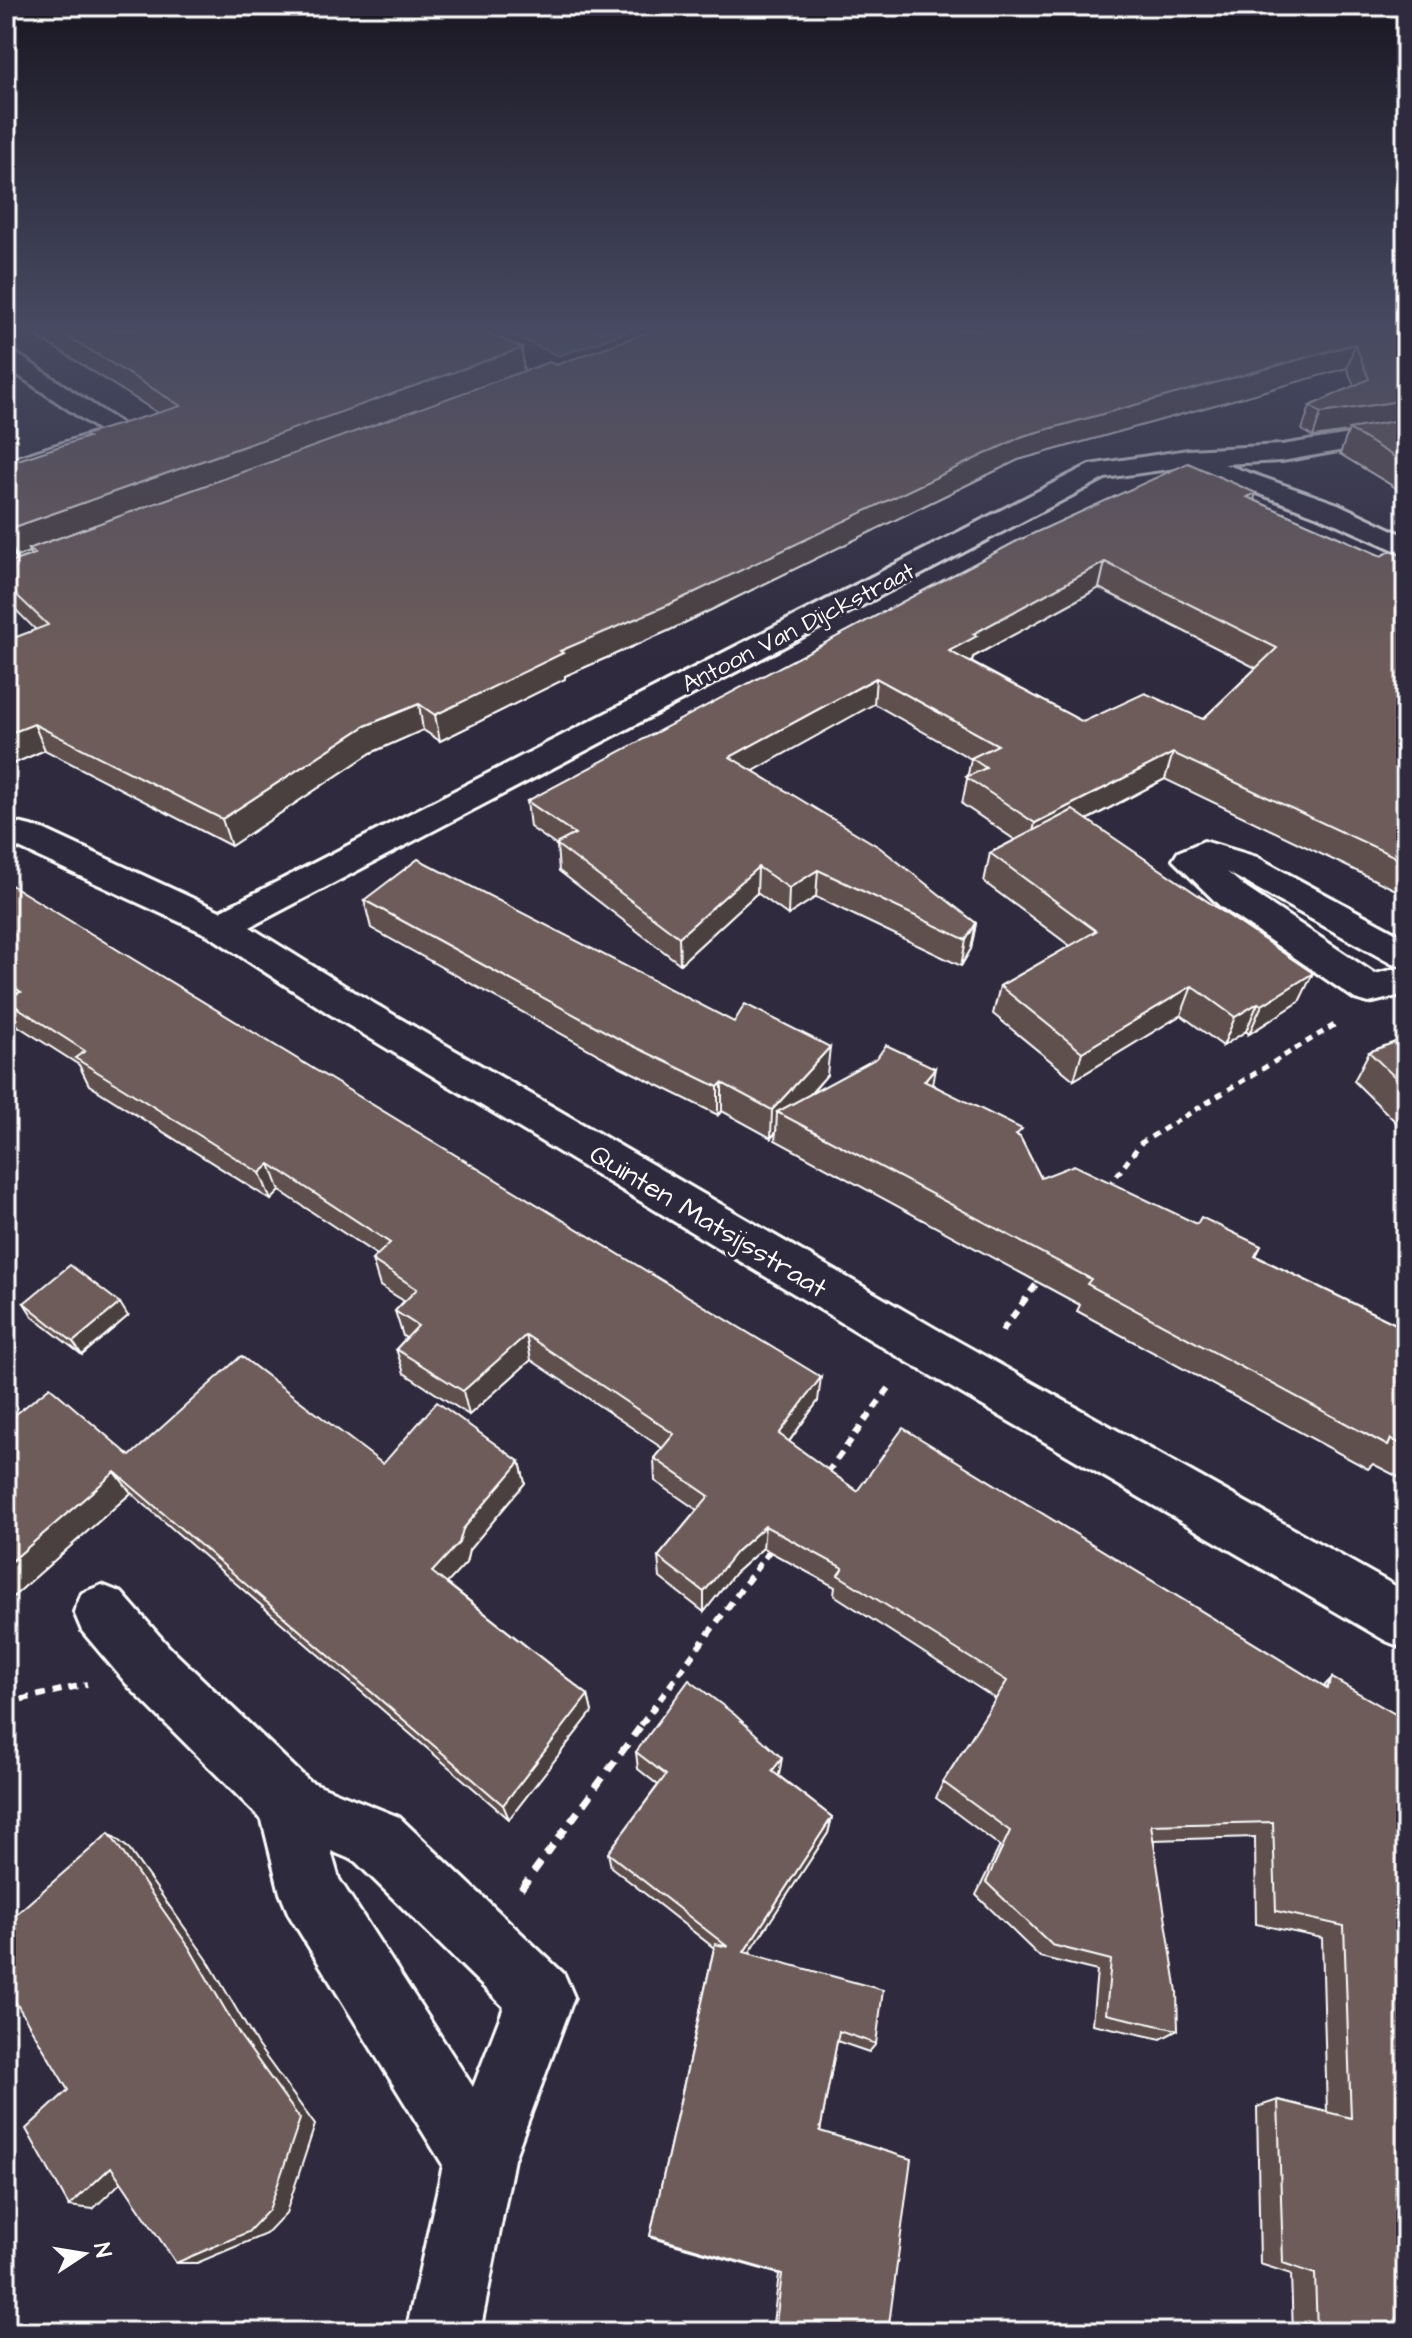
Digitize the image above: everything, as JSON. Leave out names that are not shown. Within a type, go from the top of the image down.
[{"type":"street","points":[[6,469],[100,439]]},
{"type":"street","name":"Antoon Van Dijckstraat","points":[[221,926],[1098,471],[1188,458],[1282,453],[1364,439]]},
{"type":"street","points":[[1282,453],[1281,465],[1285,473],[1328,510]]},
{"type":"street","points":[[1188,458],[1328,510],[1406,547]]},
{"type":"street","name":"Quinten Matsijsstraat","points":[[6,831],[30,837],[221,926],[342,1003],[921,1345],[1406,1622]]},
{"type":"street","points":[[1406,955],[1244,865],[1204,852],[1191,860],[1233,897],[1369,989],[1406,980]]},
{"type":"street","points":[[102,1612],[150,1668],[288,1803],[377,1839],[541,1997],[479,2159],[443,2332]]},
{"type":"street","points":[[288,1803],[311,1893],[479,2159]]},
{"type":"path","points":[[1103,1194],[1141,1143],[1350,1016],[1369,989]]},
{"type":"path","points":[[970,1373],[1046,1271]]},
{"type":"path","points":[[818,1485],[921,1345]]},
{"type":"path","points":[[483,1942],[781,1536]]},
{"type":"path","points":[[6,1703],[150,1668]]},
{"type":"building","points":[[82,439],[264,439],[6,530],[6,464]]},
{"type":"building","points":[[334,439],[1016,439],[668,605],[560,651],[563,653],[435,715],[419,704],[365,726],[222,819],[34,724],[6,735],[6,641],[48,625],[6,585],[6,564],[35,554],[28,549]]},
{"type":"building","points":[[1365,439],[1406,439],[1406,464]]},
{"type":"building","points":[[1188,463],[1256,493],[1247,497],[1381,556],[1391,551],[1406,557],[1406,862],[1173,753],[1035,823],[966,777],[986,768],[971,758],[998,745],[876,678],[730,757],[879,847],[976,923],[966,940],[818,870],[789,888],[758,867],[679,937],[556,844],[575,834],[527,801],[1017,541]],"holes":[[[1105,562],[1277,648],[1203,719],[1145,693],[1083,722],[949,651],[977,636],[973,634]]]},
{"type":"building","points":[[1073,810],[1313,973],[1262,1005],[1258,1003],[1235,1017],[1192,986],[1082,1052],[1000,986],[1096,931],[990,853]]},
{"type":"building","points":[[418,859],[734,1022],[745,1004],[830,1047],[772,1110],[722,1083],[718,1087],[619,1039],[364,900]]},
{"type":"building","points":[[6,882],[821,1377],[779,1434],[857,1491],[903,1428],[1327,1688],[1332,1678],[1402,1718],[1406,1723],[1406,2332],[1317,2332],[1315,2274],[1283,2263],[1278,2100],[1351,2118],[1344,1926],[1276,1911],[1273,1822],[1151,1825],[1177,1992],[1178,2030],[1106,2014],[1111,1960],[1052,1945],[986,1882],[1010,1831],[943,1782],[1007,1681],[838,1575],[843,1568],[765,1526],[736,1552],[704,1592],[658,1557],[709,1496],[654,1458],[674,1434],[526,1335],[463,1391],[396,1349],[418,1326],[395,1311],[417,1289],[372,1260],[390,1243],[270,1164],[260,1173],[75,1058],[85,1051],[6,1000],[6,997],[21,992],[6,982]]},
{"type":"building","points":[[1406,1038],[1406,1088],[1369,1052]]},
{"type":"building","points":[[886,1045],[935,1068],[924,1081],[1022,1129],[1016,1135],[1020,1137],[1041,1178],[1074,1165],[1197,1224],[1201,1217],[1261,1246],[1255,1256],[1406,1329],[1406,1447],[1391,1439],[1388,1446],[1087,1284],[1091,1279],[777,1112],[877,1058]]},
{"type":"building","points":[[70,1265],[120,1303],[73,1342],[24,1303]]},
{"type":"building","points":[[241,1356],[383,1464],[437,1402],[520,1462],[463,1529],[459,1543],[432,1572],[588,1695],[503,1805],[115,1472],[6,1566],[6,1422],[50,1387],[130,1456]]},
{"type":"building","points":[[689,1680],[734,1714],[782,1758],[772,1771],[832,1817],[744,1952],[883,1990],[876,2044],[839,2031],[820,2131],[911,2159],[888,2332],[775,2332],[782,2274],[650,2236],[715,1944],[728,1947],[608,1853],[666,1775],[636,1752]]},
{"type":"building","points":[[109,1833],[189,1947],[241,2037],[300,2119],[269,2210],[248,2232],[176,2263],[111,2167],[69,2206],[26,2129],[68,2090],[6,1986],[6,1923]]}]
